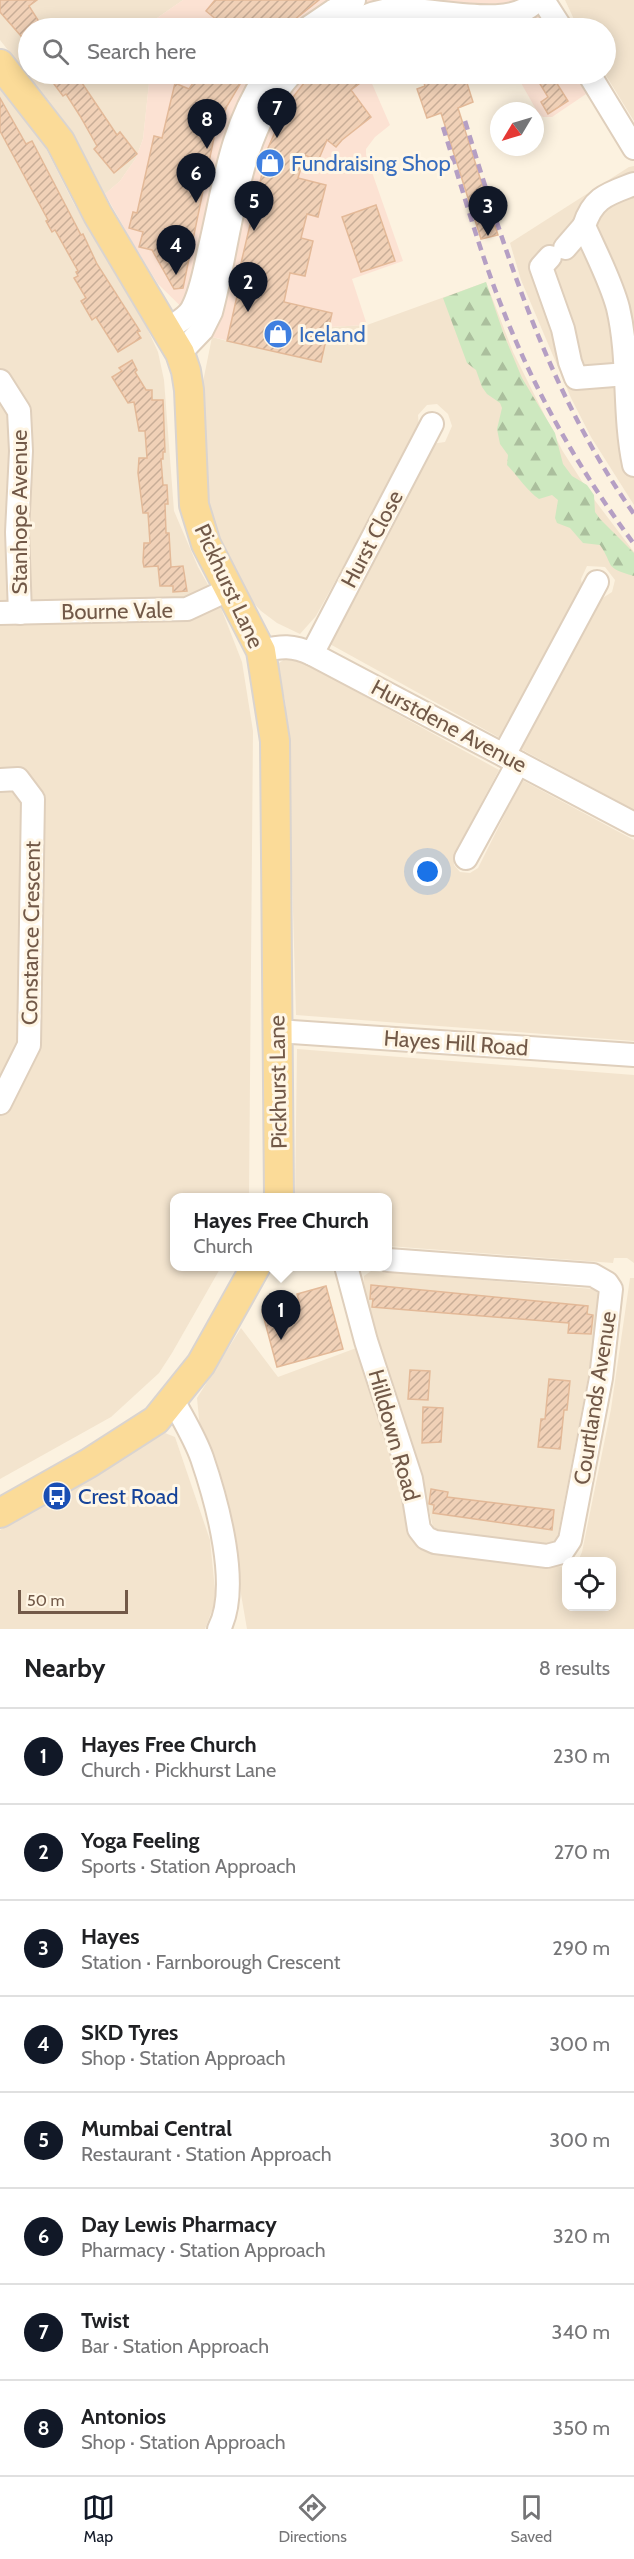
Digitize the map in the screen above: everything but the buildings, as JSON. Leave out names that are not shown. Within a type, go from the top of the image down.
[{"type":"main road","name":"Pickhurst Lane","points":[[0,64],[60,141],[98,215],[174,341],[186,371],[189,390],[194,505],[206,544],[261,651],[275,741],[279,1193]]},
{"type":"main road","points":[[0,1513],[135,1435],[156,1420],[201,1364],[253,1271]]},
{"type":"street","points":[[323,18],[354,0]]},
{"type":"street","points":[[362,18],[370,14],[401,9],[477,15],[512,15],[521,13],[536,0]]},
{"type":"street","points":[[543,0],[555,18]]},
{"type":"street","points":[[174,341],[193,307],[204,270],[237,129],[261,84]]},
{"type":"street","points":[[174,341],[202,330],[211,312],[251,142],[268,105],[284,84]]},
{"type":"street","points":[[595,84],[634,148]]},
{"type":"street","points":[[627,374],[576,378],[570,362],[547,256],[584,226],[588,213],[596,201],[634,184]]},
{"type":"street","points":[[584,226],[618,306],[627,374],[627,420],[634,465]]},
{"type":"street","name":"Stanhope Avenue","points":[[0,381],[19,411],[11,451],[17,532],[10,613]]},
{"type":"street","name":"Hurst Close","points":[[312,654],[432,424]]},
{"type":"street","points":[[466,858],[597,582]]},
{"type":"street","name":"Bourne Vale","points":[[10,613],[187,609],[230,589]]},
{"type":"street","name":"Hurstdene Avenue","points":[[261,651],[279,646],[296,646],[634,824]]},
{"type":"street","name":"Constance Crescent","points":[[0,780],[18,779],[33,799],[30,1045],[0,1103]]},
{"type":"street","name":"Hayes Hill Road","points":[[277,1031],[634,1055]]},
{"type":"street","name":"Courtlands Avenue","points":[[392,1260],[593,1275],[607,1283],[611,1289],[601,1378],[570,1540],[562,1552]]},
{"type":"street","name":"Hilldown Road","points":[[347,1271],[366,1341],[411,1479],[419,1529],[426,1538],[435,1542],[547,1556],[555,1556],[562,1552]]},
{"type":"street","points":[[173,1400],[202,1457],[220,1522],[229,1601],[236,1629]]},
{"type":"street","points":[[219,1629],[229,1601]]},
{"type":"shaded area","points":[[0,0],[183,0],[157,18],[18,18],[18,63],[0,40]]},
{"type":"shaded area","points":[[183,0],[525,0],[542,18],[157,18]]},
{"type":"shaded area","points":[[565,0],[634,0],[634,121],[611,84],[616,84],[616,18],[573,18]]},
{"type":"shaded area","points":[[0,83],[35,127],[74,204],[147,328],[158,352],[164,380],[174,511],[198,567],[221,608],[242,662],[253,731],[249,1193],[170,1193],[170,1271],[219,1271],[172,1353],[159,1373],[111,1417],[0,1479]]},
{"type":"shaded area","points":[[35,84],[149,84],[143,139],[136,158],[120,181],[105,194],[72,131]]},
{"type":"shaded area","points":[[149,84],[372,84],[390,125],[375,137],[366,149],[366,155],[403,261],[352,279],[367,325],[329,327],[321,362],[212,337],[158,284],[105,194],[120,181],[136,158],[143,139]]},
{"type":"shaded area","points":[[522,84],[585,84],[589,92],[552,117],[544,117],[544,102],[532,102]]},
{"type":"shaded area","points":[[634,166],[634,505],[591,437],[571,398],[521,280],[510,243]]},
{"type":"shaded area","points":[[486,282],[513,352],[562,450],[590,494],[634,552],[634,810],[519,748],[598,601],[612,592],[615,580],[605,567],[587,566],[581,579],[583,591],[500,738],[328,643],[431,444],[445,442],[452,426],[448,414],[437,404],[427,405],[418,415],[419,429],[316,616],[300,634],[277,623],[249,598],[211,523],[202,407],[203,382],[212,337],[227,341],[329,327],[367,325]]},
{"type":"shaded area","points":[[285,659],[297,659],[499,770],[454,854],[454,865],[460,872],[470,873],[478,868],[522,780],[634,840],[634,1041],[296,1015],[288,737],[285,700],[276,665]]},
{"type":"shaded area","points":[[297,1049],[634,1075],[634,1263],[627,1258],[614,1258],[613,1263],[392,1246],[392,1193],[295,1193]]},
{"type":"shaded area","points":[[371,1271],[597,1291],[599,1299],[588,1377],[557,1539],[554,1543],[445,1532],[433,1527],[418,1461],[363,1288],[364,1276]]},
{"type":"shaded area","points":[[630,1278],[634,1278],[634,1629],[247,1629],[222,1484],[200,1429],[197,1398],[241,1328],[278,1377],[359,1347],[392,1447],[415,1541],[420,1548],[428,1551],[562,1567],[562,1611],[616,1611],[616,1557],[580,1557],[611,1409]]},
{"type":"shaded area","points":[[165,1433],[175,1437],[210,1540],[216,1600],[205,1629],[0,1629],[0,1530]]},
{"type":"green space","points":[[486,282],[522,378],[555,433],[563,464],[572,476],[587,485],[594,495],[595,512],[634,553],[634,576],[614,568],[600,545],[583,543],[570,528],[557,523],[555,518],[558,500],[552,495],[539,499],[526,488],[507,465],[508,455],[500,444],[497,429],[502,408],[500,403],[487,394],[476,370],[467,363],[443,298]]},
{"type":"railway","points":[[465,121],[515,275],[534,325],[578,421],[604,468],[634,514]]},
{"type":"railway","points":[[443,127],[486,265],[530,372],[578,460],[634,544]]},
{"type":"place","name":"Twist","points":[[277,138]]},
{"type":"place","name":"Antonios","points":[[207,149]]},
{"type":"place","name":"Fundraising Shop","points":[[270,163]]},
{"type":"place","name":"Day Lewis Pharmacy","points":[[196,203]]},
{"type":"place","name":"Mumbai Central","points":[[254,231]]},
{"type":"place","name":"Hayes","points":[[488,236]]},
{"type":"place","name":"SKD Tyres","points":[[176,275]]},
{"type":"place","name":"Yoga Feeling","points":[[248,312]]},
{"type":"place","name":"Iceland","points":[[278,334]]},
{"type":"place","name":"Hayes Free Church","points":[[281,1340]]},
{"type":"place","name":"Crest Road","points":[[57,1496]]}]
